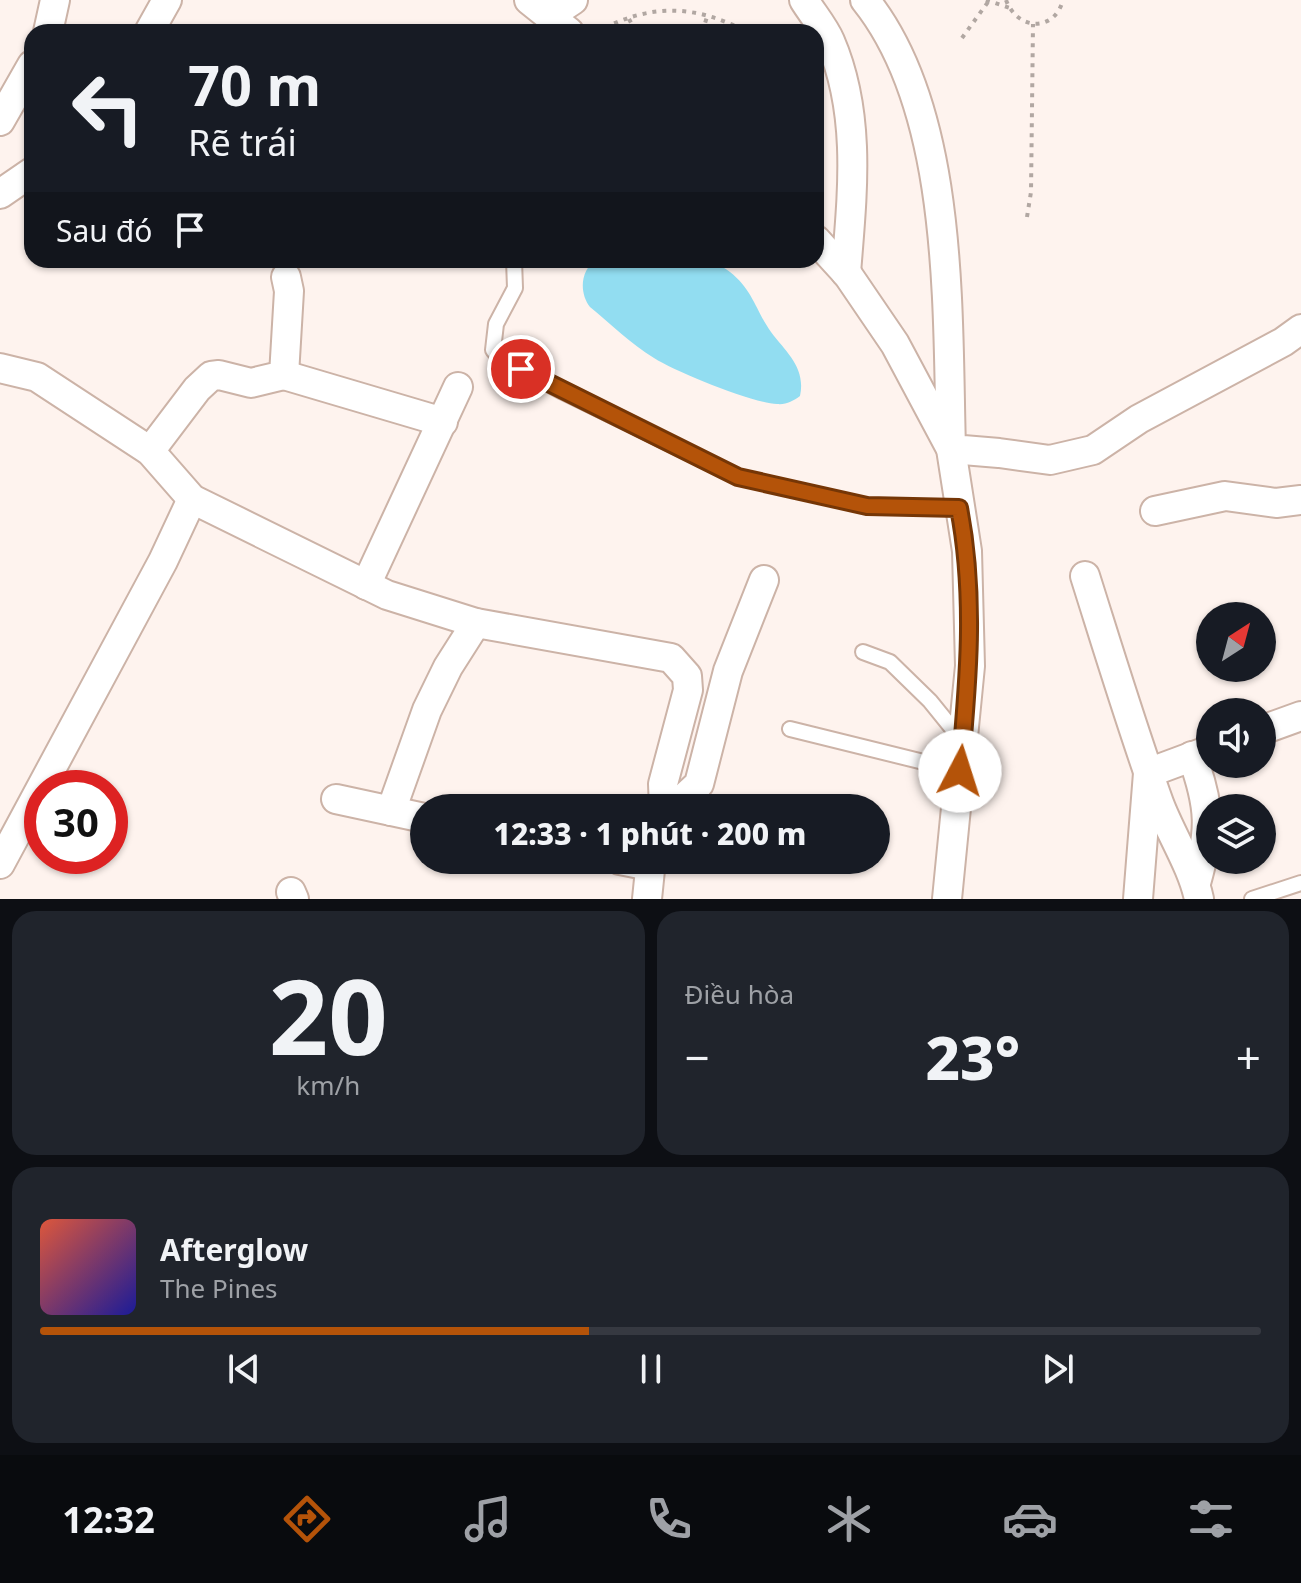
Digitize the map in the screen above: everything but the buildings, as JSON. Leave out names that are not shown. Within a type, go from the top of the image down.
[{"type":"street","points":[[50,24],[55,0]]},
{"type":"street","points":[[154,24],[167,0]]},
{"type":"street","points":[[549,16],[573,0]]},
{"type":"street","points":[[804,0],[820,24]]},
{"type":"street","points":[[865,0],[896,46],[922,123],[936,185],[945,271],[951,449],[967,551],[970,666],[947,899]]},
{"type":"street","points":[[824,31],[843,80],[850,118],[854,177],[846,273]]},
{"type":"street","points":[[0,121],[24,79]]},
{"type":"street","points":[[0,194],[24,178]]},
{"type":"street","points":[[824,249],[846,273],[895,344],[951,449]]},
{"type":"street","points":[[284,375],[289,291],[286,277]]},
{"type":"street","points":[[951,449],[1050,460],[1093,450],[1139,419],[1283,342],[1301,329]]},
{"type":"street","points":[[0,368],[37,377],[150,451],[192,499],[387,595],[476,623],[671,658],[687,676],[688,690],[663,784],[663,794]]},
{"type":"street","points":[[150,451],[197,389],[211,376],[219,375],[251,383],[284,375],[443,422]]},
{"type":"street","points":[[366,585],[458,387]]},
{"type":"street","points":[[1155,511],[1225,496],[1276,503],[1301,500]]},
{"type":"street","points":[[0,864],[163,561],[192,499]]},
{"type":"street","points":[[1085,576],[1148,773],[1169,830],[1197,891]]},
{"type":"street","points":[[688,794],[699,784],[728,671],[764,580]]},
{"type":"street","points":[[391,811],[427,710],[448,667],[476,623]]},
{"type":"street","points":[[1276,725],[1301,716]]},
{"type":"street","points":[[1148,773],[1196,755]]},
{"type":"street","points":[[1138,899],[1148,773]]},
{"type":"street","points":[[1197,891],[1208,821],[1203,778]]},
{"type":"street","points":[[336,799],[410,815]]},
{"type":"street","points":[[647,899],[649,874]]},
{"type":"lane","points":[[514,268],[515,288],[496,324],[493,350],[500,358],[563,392],[738,477],[867,506],[958,496]]},
{"type":"lane","points":[[863,652],[890,662],[930,701],[963,742]]},
{"type":"lane","points":[[790,729],[960,771]]},
{"type":"lane","points":[[1252,899],[1301,883]]},
{"type":"path","points":[[1006,0],[1018,18],[1033,24],[1053,18],[1063,0]]},
{"type":"path","points":[[962,38],[987,1],[1010,8]]},
{"type":"path","points":[[616,24],[659,11],[679,10],[708,14],[730,24]]},
{"type":"path","points":[[705,24],[708,14]]},
{"type":"path","points":[[629,19],[632,24]]},
{"type":"path","points":[[1027,217],[1031,192],[1033,24]]},
{"type":"water","points":[[724,268],[744,286],[771,332],[794,361],[800,377],[800,396],[780,404],[765,402],[733,393],[665,364],[629,340],[590,307],[583,288],[587,269]]},
{"type":"route","points":[[521,369],[738,477],[867,506],[959,508],[967,551],[970,666],[960,771]]}]
